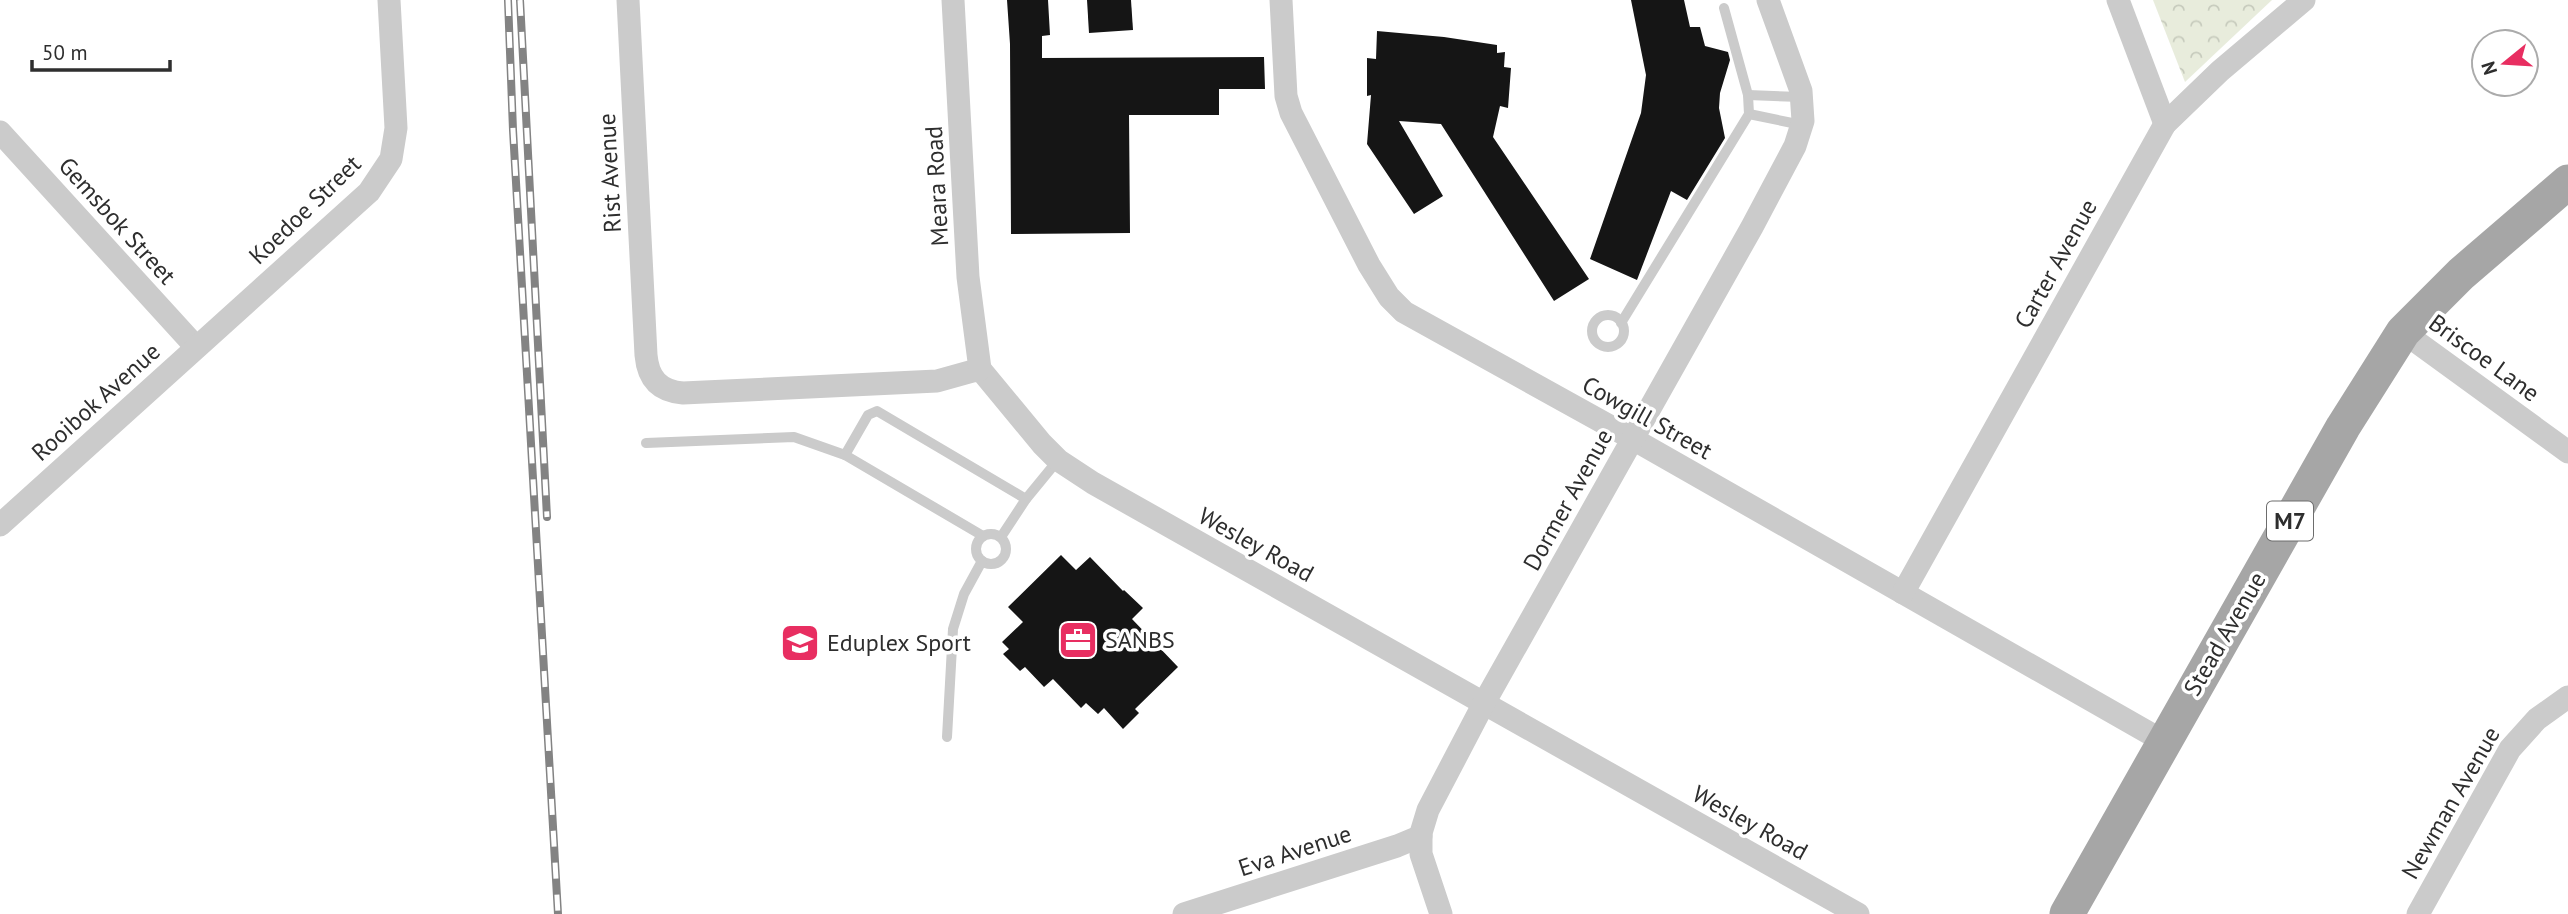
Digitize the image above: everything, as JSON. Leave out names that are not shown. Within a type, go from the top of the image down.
[{"type":"main road","name":"Stead Avenue","points":[[2067,914],[2343,427],[2403,332],[2461,274],[2568,182]]},
{"type":"street","name":"Koedoe Street","points":[[196,347],[369,192],[385,170],[391,159],[396,128],[389,0]]},
{"type":"street","name":"Rist Avenue","points":[[628,0],[645,343],[647,368],[658,386],[670,392],[937,381],[980,369]]},
{"type":"street","name":"Meara Road","points":[[953,0],[968,277],[980,369]]},
{"type":"street","name":"Cowgill Street","points":[[1280,0],[1286,96],[1291,113],[1370,265],[1395,305],[1411,317],[1633,439],[2163,741]]},
{"type":"street","name":"Dormer Avenue","points":[[1441,914],[1421,854],[1422,823],[1433,799],[1795,146],[1802,125],[1800,84],[1768,0]]},
{"type":"street","points":[[2118,0],[2165,124]]},
{"type":"street","name":"Carter Avenue","points":[[1903,593],[2165,124],[2220,71],[2304,0]]},
{"type":"street","name":"Gemsbok Street","points":[[0,132],[196,347]]},
{"type":"street","name":"Briscoe Lane","points":[[2403,332],[2568,452]]},
{"type":"street","name":"Rooibok Avenue","points":[[0,525],[196,347]]},
{"type":"street","name":"Wesley Road","points":[[980,369],[1028,429],[1058,460],[1093,483],[1858,914]]},
{"type":"street","name":"Newman Avenue","points":[[2418,914],[2510,749],[2537,719],[2568,697]]},
{"type":"street","name":"Eva Avenue","points":[[1184,914],[1421,836]]},
{"type":"lane","points":[[1621,323],[1749,114],[1748,95],[1724,8]]},
{"type":"lane","points":[[1748,95],[1802,97]]},
{"type":"lane","points":[[1749,114],[1802,125]]},
{"type":"lane","points":[[845,455],[868,415],[877,411],[1026,499]]},
{"type":"lane","points":[[646,443],[794,437],[845,455],[983,536],[992,534],[1001,537],[1007,550],[1003,559],[995,564],[982,561]]},
{"type":"lane","points":[[1001,537],[1026,499],[1058,460]]},
{"type":"lane","points":[[982,561],[976,548],[983,536]]},
{"type":"lane","points":[[947,737],[953,629],[964,594],[982,561]]},
{"type":"green space","points":[[2153,0],[2272,0],[2185,82]]},
{"type":"building","points":[[1007,0],[1048,0],[1050,35],[1042,36],[1042,58],[1264,57],[1265,89],[1219,89],[1219,115],[1129,115],[1130,233],[1011,234],[1010,44]]},
{"type":"building","points":[[1087,0],[1131,0],[1133,30],[1089,33]]},
{"type":"building","points":[[1631,0],[1684,0],[1690,27],[1700,27],[1705,46],[1728,52],[1730,60],[1720,93],[1719,108],[1725,138],[1687,200],[1671,191],[1637,280],[1590,259],[1641,113],[1646,75]]},
{"type":"building","points":[[1377,31],[1497,45],[1497,53],[1505,52],[1504,67],[1511,68],[1508,108],[1500,106],[1493,137],[1589,279],[1554,301],[1441,124],[1399,121],[1443,196],[1414,214],[1367,144],[1371,95],[1367,96],[1367,58],[1376,59]]},
{"type":"building","name":"SANBS","points":[[1061,555],[1076,570],[1090,557],[1143,608],[1132,619],[1178,667],[1135,709],[1139,713],[1123,729],[1104,708],[1098,714],[1086,703],[1081,708],[1053,679],[1044,687],[1025,667],[1020,671],[1003,654],[1009,649],[1002,642],[1023,622],[1008,607]]},
{"type":"railway","points":[[508,0],[513,130],[558,914]]},
{"type":"railway","points":[[520,0],[547,517]]},
{"type":"place","name":"SANBS","points":[[1078,640]]},
{"type":"place","name":"Eduplex Sport","points":[[800,643]]}]
